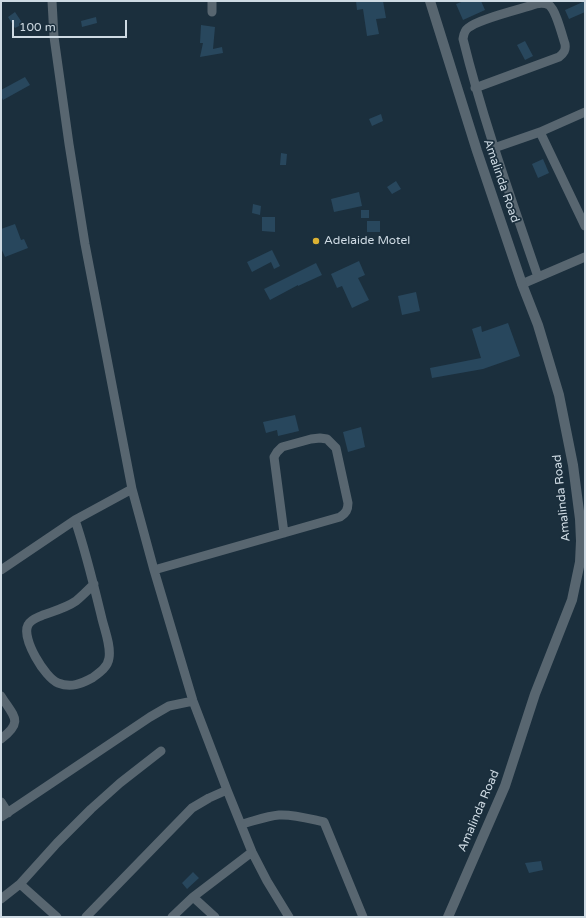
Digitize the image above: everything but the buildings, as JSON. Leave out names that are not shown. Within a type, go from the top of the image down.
[{"type":"street","points":[[52,1],[54,37],[80,214],[132,489],[154,570],[193,701],[252,852],[267,881],[289,917]]},
{"type":"street","points":[[212,1],[212,12]]},
{"type":"street","name":"Amalinda Road","points":[[430,1],[477,150],[549,362],[566,428],[573,465],[580,519],[581,542],[580,562],[572,600],[535,694],[505,786],[448,917]]},
{"type":"street","points":[[475,88],[559,57],[563,54],[566,49],[565,44],[553,11],[549,5],[542,3],[536,4],[478,22],[468,27],[464,32],[463,39],[475,88],[538,277]]},
{"type":"street","points":[[494,148],[540,132],[585,112]]},
{"type":"street","points":[[540,132],[585,226]]},
{"type":"street","points":[[522,284],[585,257]]},
{"type":"street","points":[[154,570],[284,533],[340,517],[345,514],[348,508],[348,503],[336,448],[327,439],[311,439],[282,447],[274,457],[284,533]]},
{"type":"street","points":[[1,570],[75,520],[132,489]]},
{"type":"street","points":[[75,520],[85,549],[94,584],[109,647],[109,658],[105,668],[96,676],[81,684],[68,686],[56,683],[46,674],[26,638],[28,623],[76,601],[94,584]]},
{"type":"street","points":[[1,696],[14,716],[15,723],[12,730],[1,739]]},
{"type":"street","points":[[1,802],[4,815],[150,717],[169,706],[193,701]]},
{"type":"street","points":[[1,899],[20,884],[81,818],[120,783],[161,751]]},
{"type":"street","points":[[86,917],[192,808],[227,790]]},
{"type":"street","points":[[242,824],[279,815],[288,815],[324,822],[363,917]]},
{"type":"street","points":[[172,917],[193,897],[252,852]]},
{"type":"street","points":[[20,884],[57,917]]},
{"type":"street","points":[[193,897],[215,917]]},
{"type":"place","name":"Adelaide Motel","points":[[316,241]]}]
